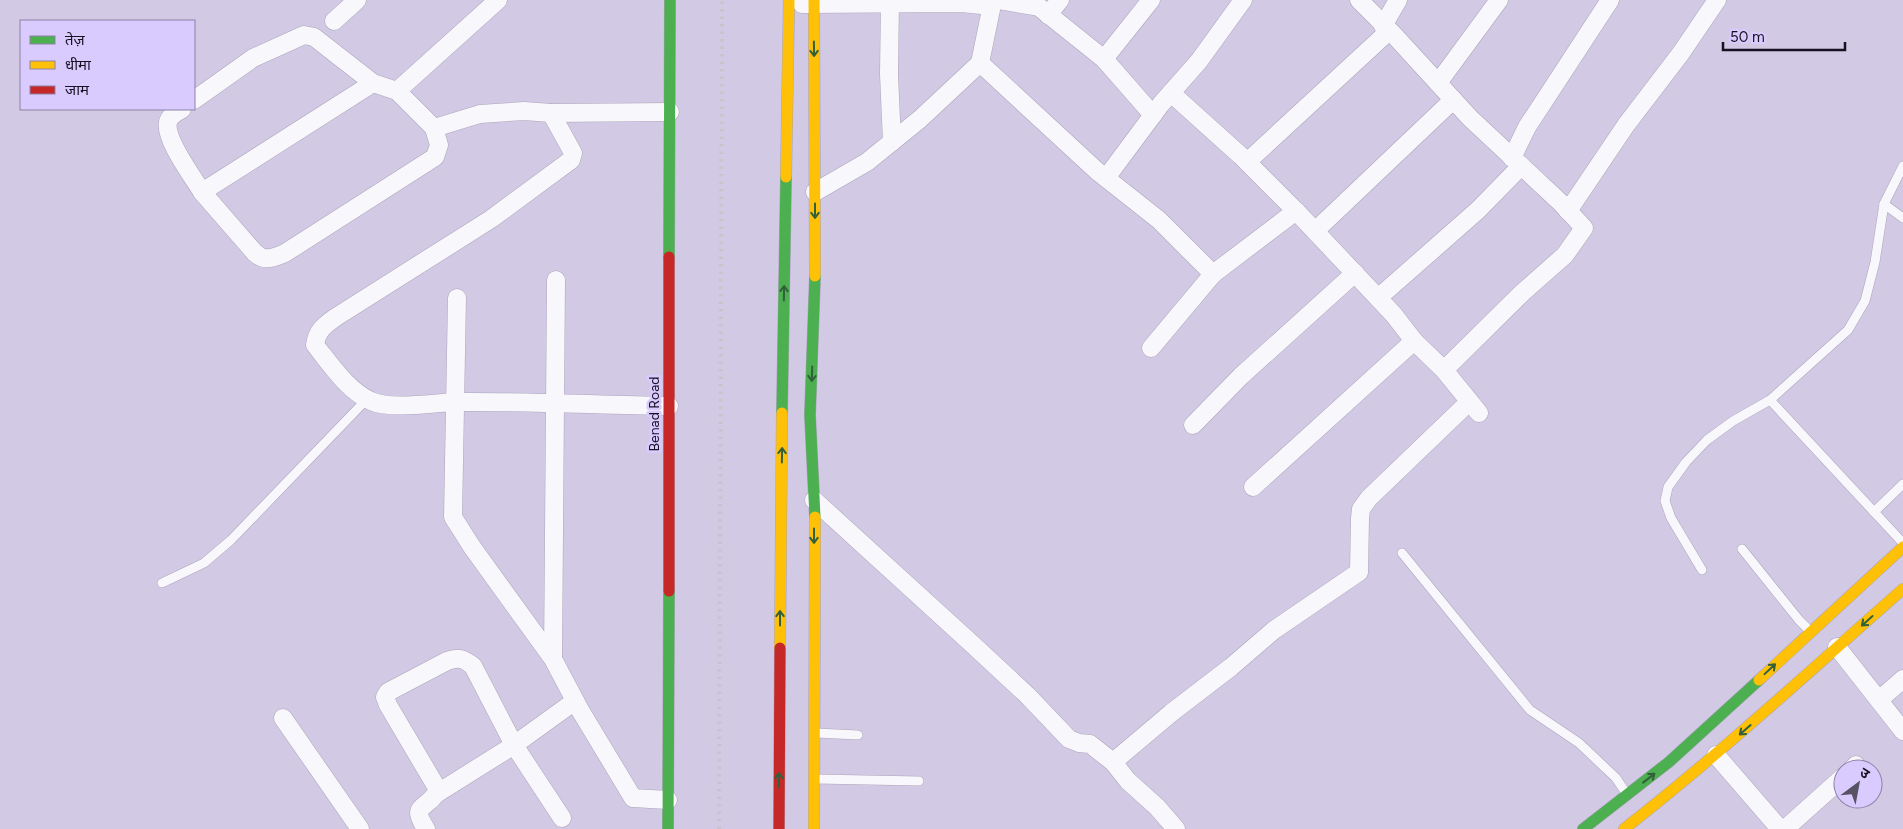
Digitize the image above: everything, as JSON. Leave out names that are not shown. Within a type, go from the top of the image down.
[{"type":"street","points":[[334,21],[357,0]]},
{"type":"street","points":[[397,91],[498,0]]},
{"type":"street","name":"Benad Road","points":[[668,829],[670,0]]},
{"type":"street","points":[[1048,15],[1060,0]]},
{"type":"street","points":[[1104,59],[1151,0]]},
{"type":"street","points":[[1106,178],[1153,115],[1199,62],[1243,0]]},
{"type":"street","points":[[1359,0],[1470,118],[1584,228],[1565,255],[1522,293],[1444,370]]},
{"type":"street","points":[[1247,162],[1386,28],[1398,0]]},
{"type":"street","points":[[1438,83],[1499,0]]},
{"type":"street","points":[[1378,298],[1478,210],[1517,162],[1527,127],[1610,0]]},
{"type":"street","points":[[1568,211],[1626,125],[1681,53],[1717,0]]},
{"type":"street","points":[[779,829],[780,567],[789,2],[994,2],[1039,7],[1104,59],[1153,115]]},
{"type":"street","points":[[814,2],[815,286],[810,415],[814,500],[814,829]]},
{"type":"street","points":[[890,2],[889,74],[892,142]]},
{"type":"street","points":[[815,192],[867,162],[920,119],[980,63],[994,2]]},
{"type":"street","points":[[180,110],[171,116],[168,123],[170,139],[202,192],[254,253],[261,258],[269,259],[284,253],[435,157],[439,145],[434,128],[397,91],[374,83],[314,37],[304,35],[253,58],[195,99]]},
{"type":"street","points":[[980,63],[1106,178],[1159,220],[1213,274]]},
{"type":"street","points":[[202,192],[374,83]]},
{"type":"street","points":[[1113,762],[1274,630],[1359,572],[1361,509],[1369,498],[1474,407],[1444,370],[1414,341],[1394,315],[1296,211],[1247,162],[1171,93]]},
{"type":"street","points":[[1315,231],[1453,100]]},
{"type":"street","points":[[434,128],[480,114],[524,111],[670,112]]},
{"type":"street","points":[[551,112],[573,153],[571,160],[492,219],[321,328],[316,336],[315,345],[348,384],[367,399],[386,405],[456,402],[669,406]]},
{"type":"street","points":[[1151,348],[1213,274],[1296,211]]},
{"type":"street","points":[[1193,425],[1241,376],[1355,274]]},
{"type":"street","points":[[553,660],[556,280]]},
{"type":"street","points":[[458,298],[453,517],[472,547],[553,660],[575,701],[633,798],[668,800]]},
{"type":"street","points":[[1253,487],[1414,341]]},
{"type":"street","points":[[814,500],[1027,695],[1069,739],[1079,743],[1090,744],[1113,762],[1176,829]]},
{"type":"street","points":[[1583,829],[1682,751],[1903,545]]},
{"type":"street","points":[[1624,829],[1698,770],[1806,678],[1837,647],[1903,589]]},
{"type":"street","points":[[1837,647],[1903,731]]},
{"type":"street","points":[[436,794],[437,788],[388,705],[386,697],[388,692],[447,660],[457,657],[473,666],[514,745],[562,818]]},
{"type":"street","points":[[1879,700],[1903,679]]},
{"type":"street","points":[[426,829],[419,818],[420,808],[436,794],[514,745],[575,701]]},
{"type":"street","points":[[283,718],[360,829]]},
{"type":"street","points":[[1682,751],[1698,770]]},
{"type":"street","points":[[1716,755],[1780,829]]},
{"type":"street","points":[[1785,829],[1833,786]]},
{"type":"lane","points":[[1702,570],[1671,518],[1665,501],[1668,487],[1686,462],[1707,440],[1733,421],[1770,400],[1848,330],[1865,301],[1876,262],[1884,204],[1903,166]]},
{"type":"lane","points":[[1884,204],[1903,218]]},
{"type":"lane","points":[[162,583],[204,563],[230,540],[367,399]]},
{"type":"lane","points":[[1770,400],[1903,545]]},
{"type":"lane","points":[[1874,512],[1903,484]]},
{"type":"lane","points":[[1742,549],[1799,620],[1811,632]]},
{"type":"lane","points":[[1402,553],[1530,710],[1579,743],[1616,778],[1627,795]]},
{"type":"lane","points":[[813,733],[858,734]]},
{"type":"lane","points":[[813,779],[919,781]]},
{"type":"railway","points":[[719,829],[722,0]]},
{"type":"traffic: fast","points":[[669,257],[670,0]]},
{"type":"traffic: fast","points":[[782,413],[786,177]]},
{"type":"traffic: fast","points":[[815,276],[810,415],[815,517]]},
{"type":"traffic: fast","points":[[668,829],[669,591]]},
{"type":"traffic: fast","points":[[1583,829],[1669,762],[1759,680]]},
{"type":"traffic: slow","points":[[786,177],[789,0]]},
{"type":"traffic: slow","points":[[814,0],[815,276]]},
{"type":"traffic: slow","points":[[780,648],[782,413]]},
{"type":"traffic: slow","points":[[814,829],[815,517]]},
{"type":"traffic: slow","points":[[1759,680],[1903,547]]},
{"type":"traffic: slow","points":[[1624,829],[1731,741],[1903,589]]},
{"type":"traffic: jam","points":[[669,257],[669,591]]},
{"type":"traffic: jam","points":[[779,829],[780,648]]}]
